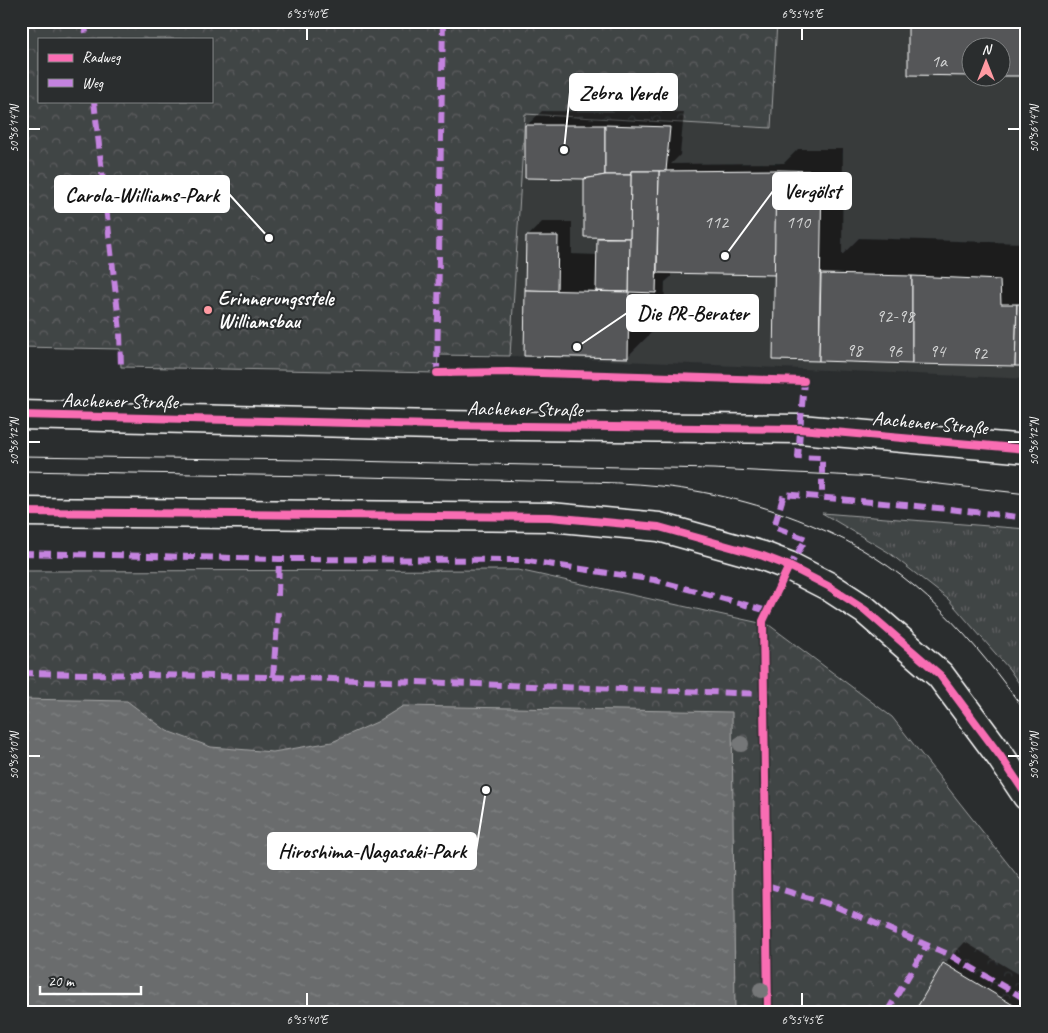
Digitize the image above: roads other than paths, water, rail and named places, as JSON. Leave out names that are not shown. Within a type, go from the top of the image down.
[{"type":"main road","name":"Aachener Straße","points":[[21,415],[436,425],[800,429],[1027,448]]},
{"type":"main road","points":[[21,512],[560,518],[659,527],[763,556],[790,566],[828,586],[865,610],[940,675],[1001,757],[1027,796]]},
{"type":"water","points":[[21,699],[127,701],[167,731],[211,747],[273,752],[332,742],[377,722],[403,706],[732,712],[735,1012],[21,1012]]},
{"type":"tram line","points":[[21,456],[713,469],[877,477],[1027,494]]},
{"type":"tram line","points":[[21,471],[606,482],[682,489],[746,502],[767,508],[828,532],[888,566],[940,609],[963,633],[1007,686],[1027,714]]},
{"type":"place","name":"Zebra Verde","points":[[564,150]]},
{"type":"place","name":"Carola-Williams-Park","points":[[269,238]]},
{"type":"place","name":"Vergölst","points":[[725,256]]},
{"type":"place","name":"Erinnerungsstele Williamsbau","points":[[208,310]]},
{"type":"place","name":"Die PR-Berater","points":[[577,347]]},
{"type":"place","name":"Hiroshima-Nagasaki-Park","points":[[486,790]]}]
